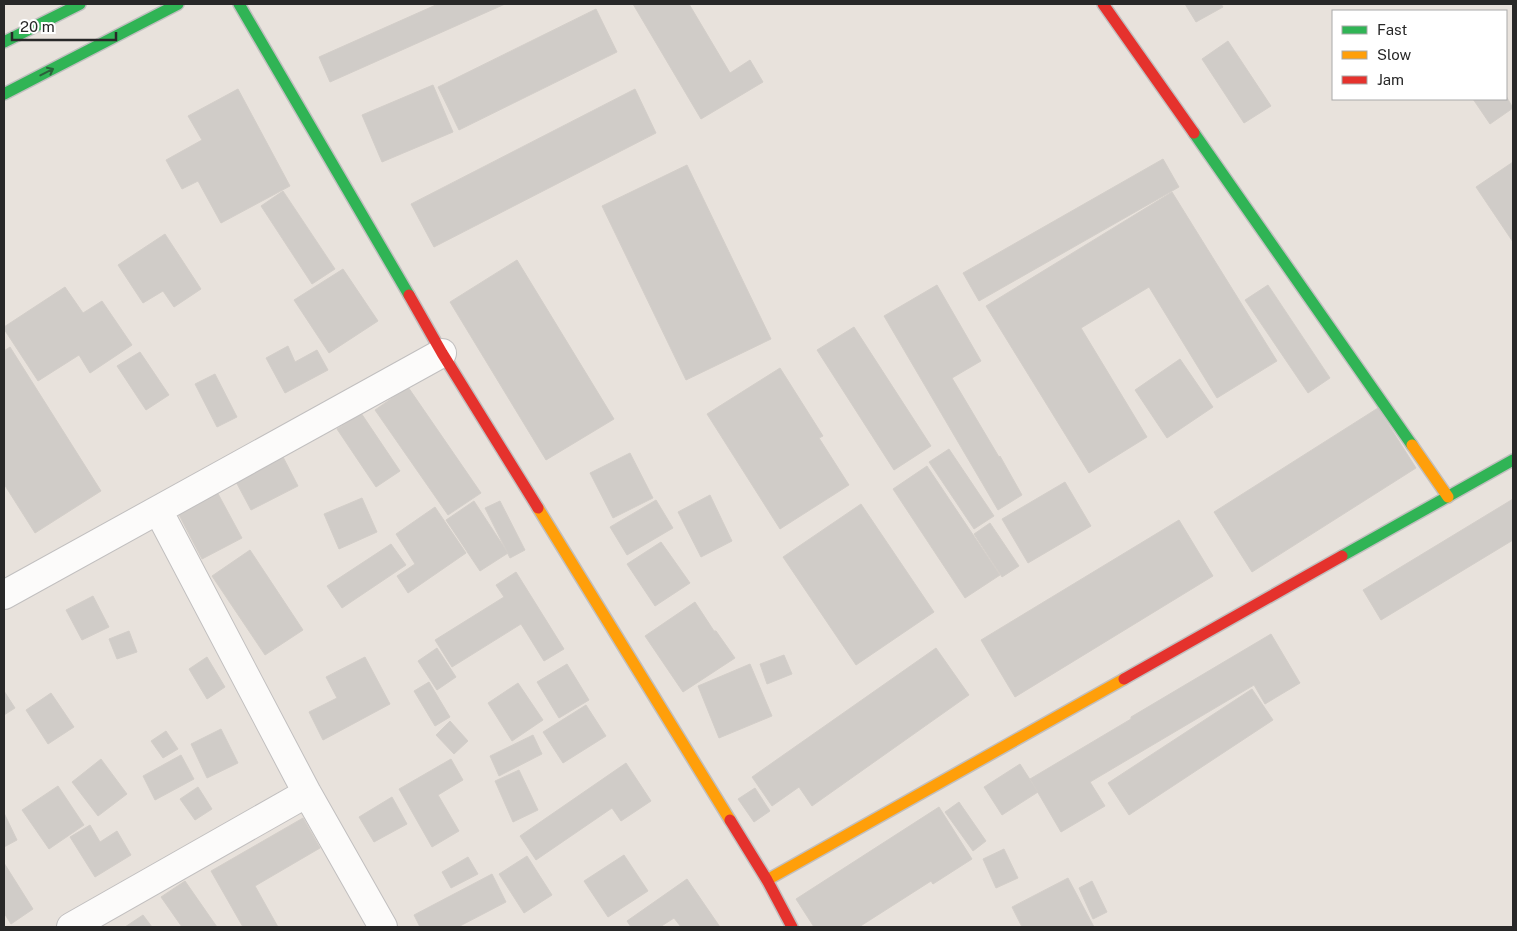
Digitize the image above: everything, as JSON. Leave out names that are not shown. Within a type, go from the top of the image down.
[{"type":"street","points":[[4,42],[80,4]]},
{"type":"street","points":[[4,94],[178,4]]},
{"type":"street","points":[[240,4],[442,354],[767,880],[792,927]]},
{"type":"street","points":[[1103,4],[1448,497]]},
{"type":"street","points":[[4,595],[442,354]]},
{"type":"street","points":[[767,880],[1513,460]]},
{"type":"street","points":[[158,510],[307,794],[383,927]]},
{"type":"street","points":[[71,927],[307,794]]},
{"type":"building","points":[[438,4],[505,4],[330,82],[319,57]]},
{"type":"building","points":[[633,4],[689,4],[730,73],[750,60],[763,82],[701,119]]},
{"type":"building","points":[[1185,4],[1221,4],[1223,7],[1196,22]]},
{"type":"building","points":[[596,9],[617,52],[459,130],[438,87]]},
{"type":"building","points":[[1228,41],[1271,106],[1244,123],[1202,59]]},
{"type":"building","points":[[433,85],[453,132],[382,162],[362,115]]},
{"type":"building","points":[[238,89],[290,186],[221,223],[198,181],[182,189],[166,160],[202,140],[188,116]]},
{"type":"building","points":[[635,89],[656,133],[434,247],[411,204]]},
{"type":"building","points":[[1507,98],[1513,108],[1490,124],[1474,100],[1507,100]]},
{"type":"building","points":[[1163,159],[1179,187],[979,301],[963,273]]},
{"type":"building","points":[[1513,162],[1513,242],[1476,187]]},
{"type":"building","points":[[687,165],[771,339],[686,380],[602,206]]},
{"type":"building","points":[[283,191],[335,269],[312,284],[261,206]]},
{"type":"building","points":[[1172,192],[1277,361],[1217,398],[1149,287],[1081,328],[1147,437],[1089,473],[986,306]]},
{"type":"building","points":[[165,234],[201,289],[174,307],[163,291],[143,303],[118,265]]},
{"type":"building","points":[[517,260],[614,419],[546,460],[450,302]]},
{"type":"building","points":[[343,269],[378,321],[329,353],[294,300]]},
{"type":"building","points":[[937,285],[981,361],[952,378],[1022,495],[998,510],[884,316]]},
{"type":"building","points":[[1268,285],[1330,378],[1308,393],[1245,300]]},
{"type":"building","points":[[65,287],[83,313],[102,301],[132,345],[90,373],[79,355],[38,381],[4,327]]},
{"type":"building","points":[[854,327],[931,446],[894,470],[817,350]]},
{"type":"building","points":[[288,346],[295,362],[317,350],[328,370],[285,393],[266,358]]},
{"type":"building","points":[[10,347],[101,491],[35,533],[4,484],[4,351]]},
{"type":"building","points":[[140,352],[169,395],[146,410],[117,366]]},
{"type":"building","points":[[1180,359],[1213,407],[1167,438],[1135,390]]},
{"type":"building","points":[[780,368],[823,436],[819,438],[849,485],[780,529],[707,414]]},
{"type":"building","points":[[215,374],[237,417],[217,427],[195,384]]},
{"type":"building","points":[[408,387],[481,493],[448,515],[375,410]]},
{"type":"building","points":[[1378,408],[1416,468],[1252,572],[1214,512]]},
{"type":"building","points":[[361,413],[400,471],[376,487],[337,429]]},
{"type":"building","points":[[949,449],[994,516],[974,529],[929,462]]},
{"type":"building","points":[[630,453],[653,498],[613,518],[590,473]]},
{"type":"building","points":[[282,455],[298,486],[251,510],[235,480]]},
{"type":"building","points":[[927,466],[1000,575],[965,598],[893,489]]},
{"type":"building","points":[[1065,482],[1091,526],[1028,563],[1002,519]]},
{"type":"building","points":[[216,490],[242,538],[202,559],[177,511]]},
{"type":"building","points":[[710,495],[732,541],[701,557],[678,512]]},
{"type":"building","points":[[362,498],[377,532],[339,549],[324,514]]},
{"type":"building","points":[[1513,499],[1513,540],[1381,620],[1363,590]]},
{"type":"building","points":[[656,500],[673,528],[627,555],[610,527]]},
{"type":"building","points":[[474,501],[508,553],[480,571],[446,520]]},
{"type":"building","points":[[500,501],[525,550],[510,558],[485,508]]},
{"type":"building","points":[[861,504],[934,612],[856,665],[783,557]]},
{"type":"building","points":[[435,507],[466,553],[408,593],[397,576],[415,564],[396,534]]},
{"type":"building","points":[[1179,520],[1213,576],[1015,697],[981,640]]},
{"type":"building","points":[[990,523],[1019,566],[1002,577],[974,534]]},
{"type":"building","points":[[661,542],[690,583],[655,606],[627,564]]},
{"type":"building","points":[[391,544],[406,565],[342,608],[327,586]]},
{"type":"building","points":[[250,550],[303,630],[265,655],[212,576]]},
{"type":"building","points":[[516,572],[564,649],[544,661],[521,624],[452,667],[435,640],[504,597],[496,585]]},
{"type":"building","points":[[93,596],[109,627],[82,640],[66,610]]},
{"type":"building","points":[[695,602],[735,658],[683,692],[645,636]]},
{"type":"building","points":[[129,631],[137,652],[117,659],[109,639]]},
{"type":"building","points":[[1271,634],[1300,683],[1265,704],[1254,685],[1090,782],[1105,806],[1061,832],[1030,779]]},
{"type":"building","points":[[437,648],[456,677],[437,690],[418,661]]},
{"type":"building","points":[[936,648],[969,695],[812,806],[799,787],[772,806],[752,777]]},
{"type":"building","points":[[784,655],[792,674],[767,684],[760,664]]},
{"type":"building","points":[[207,657],[225,687],[207,699],[189,669]]},
{"type":"building","points":[[365,657],[390,704],[323,740],[309,712],[337,698],[326,677]]},
{"type":"building","points":[[567,664],[589,700],[559,718],[537,682]]},
{"type":"building","points":[[750,664],[772,716],[719,738],[698,686]]},
{"type":"building","points":[[429,682],[450,717],[435,726],[414,691]]},
{"type":"building","points":[[518,683],[543,720],[512,741],[488,703]]},
{"type":"building","points":[[1252,689],[1273,720],[1129,815],[1108,783]]},
{"type":"building","points":[[4,691],[15,708],[4,715]]},
{"type":"building","points":[[51,693],[74,727],[48,744],[26,710]]},
{"type":"building","points":[[586,705],[606,736],[563,763],[543,732]]},
{"type":"building","points":[[450,721],[468,741],[454,754],[436,735]]},
{"type":"building","points":[[221,729],[238,763],[207,778],[191,744]]},
{"type":"building","points":[[166,731],[178,749],[163,758],[151,741]]},
{"type":"building","points":[[533,735],[542,754],[499,776],[490,756]]},
{"type":"building","points":[[181,755],[194,779],[155,800],[143,776]]},
{"type":"building","points":[[101,759],[127,794],[98,816],[72,782]]},
{"type":"building","points":[[451,759],[463,780],[438,795],[459,831],[432,847],[399,789]]},
{"type":"building","points":[[626,763],[651,801],[621,821],[612,808],[536,860],[520,836]]},
{"type":"building","points":[[1020,764],[1038,792],[1002,815],[984,787]]},
{"type":"building","points":[[519,770],[538,810],[513,822],[495,781]]},
{"type":"building","points":[[58,786],[84,825],[49,849],[22,810]]},
{"type":"building","points":[[198,787],[212,809],[195,820],[180,799]]},
{"type":"building","points":[[755,788],[770,811],[754,822],[738,799]]},
{"type":"building","points":[[392,797],[407,824],[374,842],[359,817]]},
{"type":"building","points":[[959,802],[986,841],[973,851],[945,812]]},
{"type":"building","points":[[939,807],[972,859],[933,884],[931,881],[859,927],[814,927],[796,899]]},
{"type":"building","points":[[4,813],[17,840],[4,847]]},
{"type":"building","points":[[303,818],[320,848],[255,886],[278,927],[243,927],[211,871]]},
{"type":"building","points":[[90,825],[100,842],[117,831],[131,855],[95,877],[70,837]]},
{"type":"building","points":[[1004,849],[1018,878],[996,888],[983,859]]},
{"type":"building","points":[[624,855],[648,891],[608,917],[584,881]]},
{"type":"building","points":[[527,856],[552,895],[524,913],[499,874]]},
{"type":"building","points":[[468,857],[478,874],[451,888],[442,872]]},
{"type":"building","points":[[4,863],[33,909],[11,924],[4,913]]},
{"type":"building","points":[[492,874],[506,902],[458,927],[420,927],[414,915]]},
{"type":"building","points":[[1068,878],[1094,927],[1022,927],[1012,907]]},
{"type":"building","points":[[687,879],[720,927],[681,927],[674,918],[660,927],[631,927],[627,921]]},
{"type":"building","points":[[185,881],[217,927],[182,927],[161,897]]},
{"type":"building","points":[[1092,881],[1107,912],[1093,919],[1079,888]]},
{"type":"building","points":[[143,915],[152,927],[125,927]]},
{"type":"traffic: fast","points":[[4,42],[80,4]]},
{"type":"traffic: fast","points":[[4,94],[178,4]]},
{"type":"traffic: fast","points":[[239,4],[409,295]]},
{"type":"traffic: fast","points":[[1194,133],[1412,445]]},
{"type":"traffic: fast","points":[[1342,556],[1513,460]]},
{"type":"traffic: slow","points":[[1412,445],[1448,497]]},
{"type":"traffic: slow","points":[[538,508],[730,820]]},
{"type":"traffic: slow","points":[[767,880],[1124,679]]},
{"type":"traffic: jam","points":[[1103,4],[1194,133]]},
{"type":"traffic: jam","points":[[409,295],[442,353],[538,508]]},
{"type":"traffic: jam","points":[[1124,679],[1342,556]]},
{"type":"traffic: jam","points":[[730,820],[767,880],[792,927]]}]
